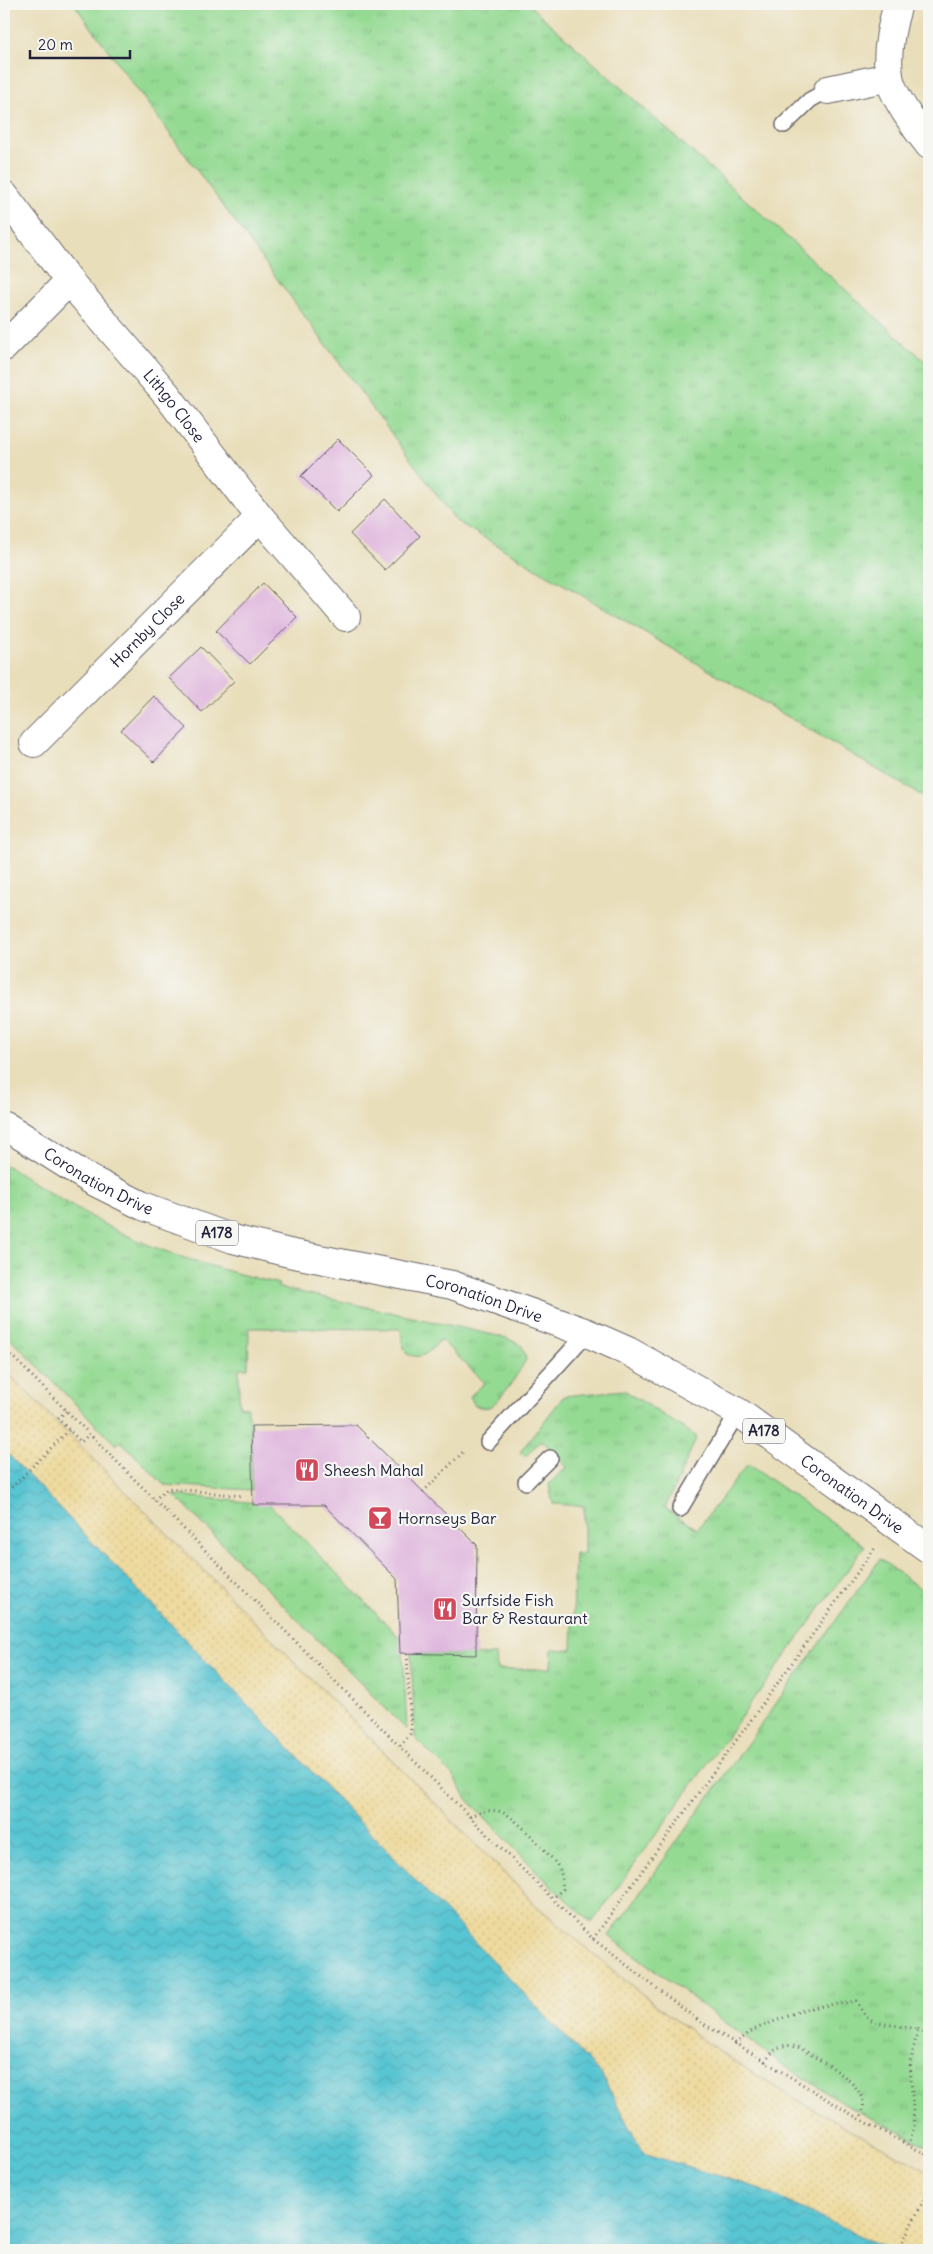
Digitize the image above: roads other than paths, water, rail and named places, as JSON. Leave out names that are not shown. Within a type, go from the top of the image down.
[{"type":"street","points":[[898,4],[890,29],[889,77],[909,120],[929,145]]},
{"type":"street","points":[[828,90],[889,77]]},
{"type":"street","name":"Lithgo Close","points":[[4,195],[69,280],[167,396],[260,517],[346,617]]},
{"type":"street","points":[[4,348],[69,280]]},
{"type":"street","name":"Hornby Close","points":[[34,743],[260,517]]},
{"type":"street","name":"Coronation Drive","points":[[4,1125],[91,1180],[143,1206],[233,1238],[289,1253],[452,1285],[587,1333],[628,1351],[738,1412],[929,1549]]},
{"type":"lane","points":[[784,124],[810,100],[828,90]]},
{"type":"lane","points":[[488,1442],[587,1333]]},
{"type":"lane","points":[[680,1509],[738,1412]]},
{"type":"lane","points":[[526,1482],[550,1458]]},
{"type":"water","points":[[4,1450],[601,2074],[643,2153],[755,2187],[890,2250],[4,2250]]},
{"type":"place","name":"Sheesh Mahal","points":[[307,1470]]},
{"type":"place","name":"Hornseys Bar","points":[[380,1518]]},
{"type":"place","name":"Surfside Fish Bar & Restaurant","points":[[445,1609]]}]
